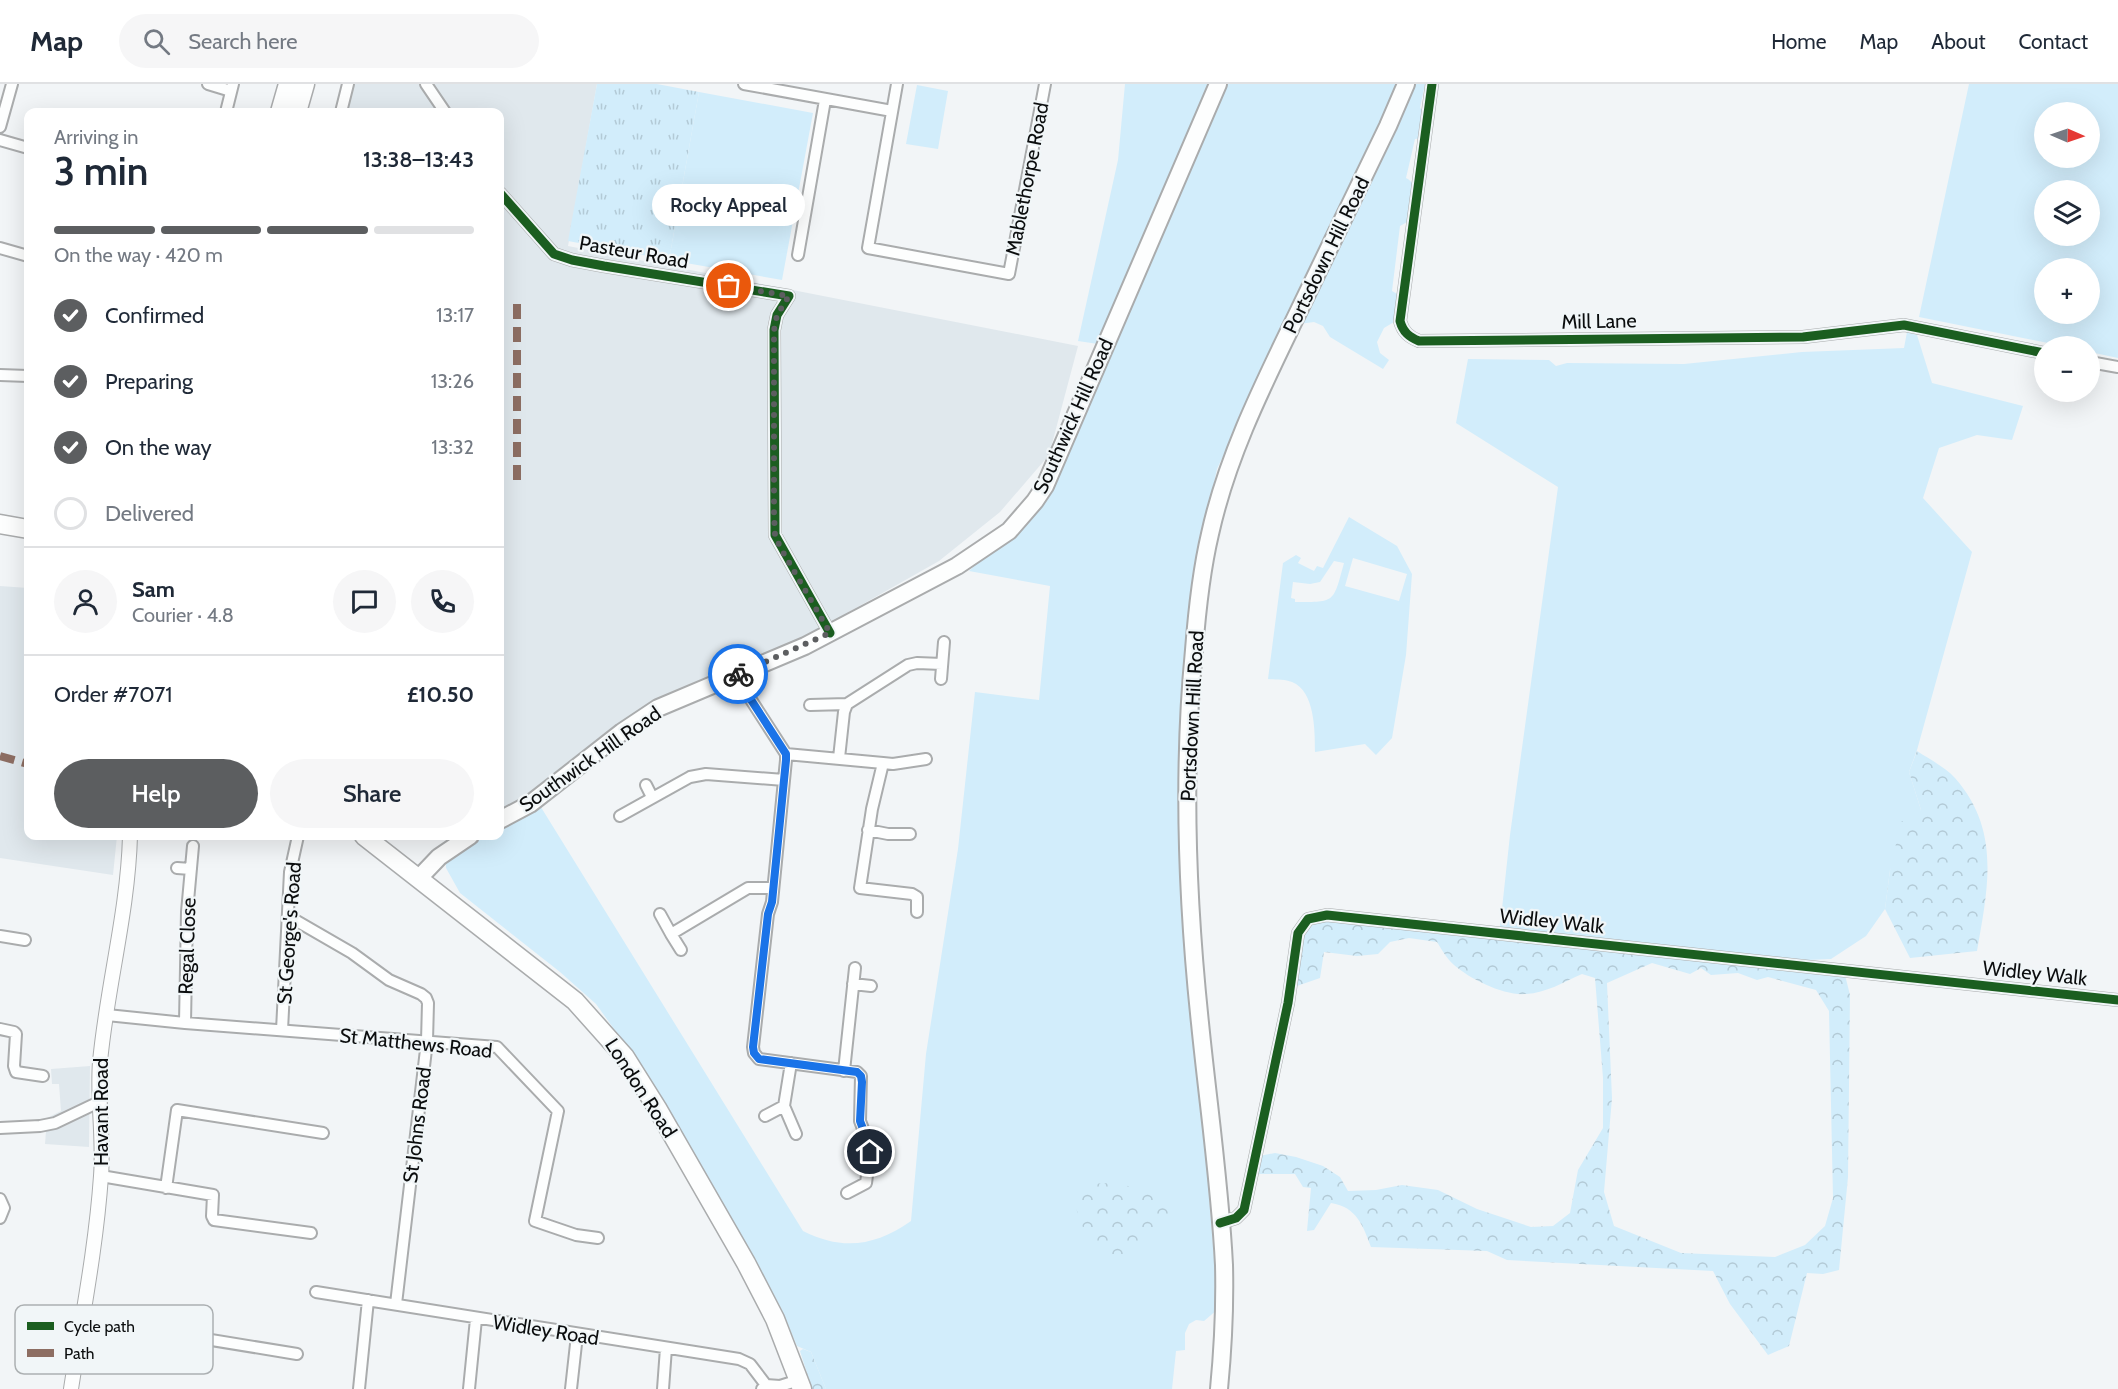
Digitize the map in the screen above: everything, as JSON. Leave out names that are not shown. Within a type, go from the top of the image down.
[{"type":"main road","points":[[281,108],[288,84]]},
{"type":"main road","points":[[298,108],[305,84]]},
{"type":"main road","name":"Southwick Hill Road","points":[[504,818],[530,804],[622,732],[658,708],[830,633],[957,566],[1008,531],[1035,501],[1045,486],[1218,84]]},
{"type":"main road","name":"Portsdown Hill Road","points":[[1219,1389],[1224,1320],[1224,1263],[1199,1017],[1189,883],[1187,772],[1189,701],[1199,589],[1210,531],[1226,476],[1243,432],[1406,84]]},
{"type":"main road","points":[[0,513],[24,516]]},
{"type":"main road","points":[[0,524],[24,528]]},
{"type":"main road","name":"London Road","points":[[369,840],[575,1001],[625,1057],[746,1263],[775,1319],[801,1384]]},
{"type":"main road","points":[[419,878],[439,857],[464,840]]},
{"type":"street","points":[[0,127],[12,84]]},
{"type":"street","points":[[208,84],[232,87],[227,108]]},
{"type":"street","points":[[342,108],[348,84]]},
{"type":"street","points":[[426,84],[442,108]]},
{"type":"street","points":[[744,84],[784,88],[825,100],[892,111],[897,84]]},
{"type":"street","name":"Mablethorpe Road","points":[[892,111],[868,248],[1009,274],[1045,84]]},
{"type":"street","name":"Mill Lane","points":[[1432,84],[1400,321],[1405,333],[1413,338],[1431,341],[1803,337],[1904,325],[2034,351]]},
{"type":"street","points":[[798,255],[825,100]]},
{"type":"street","points":[[0,140],[24,147]]},
{"type":"street","name":"Pasteur Road","points":[[504,198],[554,255],[604,266],[789,296],[777,315],[774,330],[775,535],[830,633]]},
{"type":"street","points":[[0,248],[24,255]]},
{"type":"street","points":[[2100,364],[2118,367]]},
{"type":"street","points":[[0,375],[24,376]]},
{"type":"street","points":[[941,678],[944,642]]},
{"type":"street","points":[[810,705],[847,704],[908,665],[942,664]]},
{"type":"street","points":[[735,675],[786,754],[754,1053],[759,1059],[857,1072],[861,1076],[860,1121],[870,1152],[871,1184],[847,1193]]},
{"type":"street","points":[[839,758],[847,704]]},
{"type":"street","points":[[786,754],[892,764],[926,759]]},
{"type":"street","points":[[883,763],[868,830],[860,888],[912,894],[917,897],[917,912]]},
{"type":"street","points":[[620,816],[690,777],[706,774],[784,780]]},
{"type":"street","points":[[646,785],[652,797]]},
{"type":"street","points":[[868,830],[888,834],[910,834]]},
{"type":"street","name":"Havant Road","points":[[85,1305],[101,1176],[100,1065],[124,905],[130,840]]},
{"type":"street","name":"St George's Road","points":[[282,1030],[290,872],[297,840]]},
{"type":"street","name":"Regal Close","points":[[185,1023],[186,935],[193,846]]},
{"type":"street","name":"Regal Close","points":[[177,868],[191,869]]},
{"type":"street","points":[[671,934],[748,888],[772,888]]},
{"type":"street","points":[[660,914],[681,950]]},
{"type":"street","name":"Widley Walk","points":[[1220,1223],[1236,1218],[1244,1210],[1288,1003],[1298,933],[1308,920],[1318,916],[1327,915],[2118,1000]]},
{"type":"street","name":"St Johns Road","points":[[288,916],[352,953],[389,980],[426,998],[429,1010],[427,1041],[396,1304]]},
{"type":"street","points":[[0,936],[25,940]]},
{"type":"street","points":[[844,1071],[855,968]]},
{"type":"street","points":[[854,984],[871,986]]},
{"type":"street","name":"St Matthews Road","points":[[107,1015],[497,1047],[558,1111],[535,1221],[576,1235],[598,1238]]},
{"type":"street","points":[[0,1029],[16,1034],[14,1066],[16,1072],[43,1076]]},
{"type":"street","points":[[791,1063],[784,1106],[796,1134]]},
{"type":"street","points":[[0,1128],[55,1123],[99,1102]]},
{"type":"street","points":[[765,1116],[784,1106]]},
{"type":"street","points":[[166,1188],[177,1110],[323,1133]]},
{"type":"street","points":[[101,1176],[213,1196],[212,1216],[214,1220],[311,1233]]},
{"type":"street","points":[[0,1199],[4,1208],[0,1218]]},
{"type":"street","name":"Widley Road","points":[[316,1292],[738,1359],[750,1365],[764,1387]]},
{"type":"street","points":[[359,1389],[368,1300]]},
{"type":"street","points":[[469,1389],[476,1319]]},
{"type":"street","points":[[571,1389],[577,1335]]},
{"type":"street","points":[[213,1340],[297,1354]]},
{"type":"street","points":[[663,1389],[666,1348]]},
{"type":"street","name":"Havant Road","points":[[71,1389],[74,1374]]},
{"type":"street","points":[[764,1387],[801,1384]]},
{"type":"shaded area","points":[[353,84],[597,84],[568,246],[1078,346],[1049,455],[1000,512],[939,561],[787,647],[658,702],[532,795],[504,808],[504,108],[347,108]]},
{"type":"shaded area","points":[[0,586],[24,588],[24,840],[117,840],[113,875],[0,858]]},
{"type":"shaded area","points":[[90,1066],[89,1147],[45,1144],[47,1118],[61,1111],[59,1084],[52,1084],[51,1069]]},
{"type":"green space","points":[[597,84],[657,84],[699,92],[669,260],[568,241]]},
{"type":"green space","points":[[1125,84],[1209,84],[1098,344],[1078,341],[1118,160]]},
{"type":"green space","points":[[1223,84],[1399,84],[1217,469],[1200,548],[1183,662],[1180,730],[1180,846],[1183,936],[1206,1156],[1218,1309],[1204,1321],[1196,1320],[1189,1324],[1185,1333],[1185,1350],[1176,1351],[1172,1389],[826,1389],[811,1352],[797,1346],[781,1308],[696,1163],[666,1106],[596,1004],[560,972],[460,893],[446,868],[446,862],[454,853],[478,840],[504,840],[504,825],[539,804],[803,1231],[832,1241],[858,1243],[885,1236],[898,1229],[911,1221],[926,1054],[958,849],[975,692],[1039,700],[1050,586],[969,571],[1043,501]]},
{"type":"green space","points":[[1414,84],[1425,84],[1420,108],[1425,112],[1421,138],[1415,139],[1406,178],[1414,186],[1415,197],[1409,221],[1400,226],[1392,291],[1399,295],[1399,314],[1394,322],[1384,328],[1377,342],[1380,353],[1389,360],[1383,369],[1330,337],[1323,326],[1314,322],[1299,324],[1397,126]]},
{"type":"green space","points":[[1969,84],[2118,84],[2118,358],[2100,354],[2100,336],[2034,336],[2034,340],[1919,317]]},
{"type":"green space","points":[[917,85],[948,91],[938,149],[906,144]]},
{"type":"green space","points":[[699,92],[813,113],[782,280],[669,260]]},
{"type":"green space","points":[[1907,332],[1917,335],[1932,383],[2023,406],[2012,440],[1977,435],[1939,448],[1923,498],[1972,552],[1909,772],[1921,810],[1890,870],[1885,909],[1866,936],[1831,959],[1807,960],[1621,942],[1500,927],[1510,835],[1558,487],[1456,423],[1468,359],[1549,360],[1556,366],[1567,363],[1684,364],[1802,352],[1904,348]]},
{"type":"green space","points":[[1349,517],[1397,546],[1412,574],[1406,655],[1392,738],[1376,755],[1365,744],[1315,752],[1312,712],[1305,694],[1292,682],[1268,679],[1283,563],[1296,555],[1301,558],[1298,563],[1314,571],[1317,566],[1323,568]],"holes":[[[1353,558],[1407,574],[1399,601],[1345,586]],[[1334,561],[1344,563],[1331,598],[1318,602],[1295,602],[1295,599],[1291,598],[1293,582],[1310,584],[1320,582]]]},
{"type":"green space","points":[[1917,751],[1955,778],[1970,798],[1979,818],[1985,839],[1987,882],[1977,951],[1910,958],[1885,909],[1890,870],[1901,822],[1921,810],[1909,772]]},
{"type":"green space","points":[[1333,919],[1845,975],[1850,995],[1848,1177],[1839,1270],[1823,1274],[1807,1273],[1789,1346],[1768,1355],[1730,1304],[1713,1271],[1507,1260],[1487,1251],[1371,1247],[1362,1225],[1353,1213],[1340,1205],[1331,1203],[1314,1230],[1307,1231],[1311,1188],[1303,1187],[1295,1174],[1255,1174],[1259,1156],[1275,1153],[1323,1166],[1340,1177],[1348,1191],[1376,1190],[1402,1185],[1438,1190],[1477,1209],[1531,1227],[1553,1226],[1570,1213],[1578,1170],[1603,1128],[1603,1078],[1595,978],[1582,974],[1541,992],[1517,994],[1478,981],[1461,970],[1449,960],[1437,942],[1409,938],[1390,942],[1378,954],[1357,956],[1324,952],[1320,978],[1294,987],[1302,936],[1309,925]],"holes":[[[1652,963],[1690,974],[1701,968],[1711,975],[1738,973],[1757,980],[1768,977],[1816,990],[1829,1011],[1833,1198],[1825,1226],[1805,1245],[1775,1257],[1681,1253],[1614,1226],[1604,1192],[1612,1098],[1607,983]]]},
{"type":"green space","points":[[1112,1183],[1160,1192],[1171,1206],[1170,1222],[1155,1239],[1128,1255],[1101,1254],[1087,1239],[1076,1208],[1083,1184]]},
{"type":"green space","points":[[803,1349],[811,1352],[826,1389],[812,1389],[800,1351]]},
{"type":"marked path","points":[[517,304],[517,488]]},
{"type":"marked path","points":[[0,756],[24,763]]},
{"type":"cycle path","points":[[1432,84],[1400,321],[1409,336],[1419,341],[1803,337],[1904,325],[2034,351]]},
{"type":"cycle path","points":[[504,198],[554,254],[604,266],[789,296],[777,315],[774,330],[775,535],[830,633]]},
{"type":"cycle path","points":[[1220,1223],[1236,1218],[1244,1210],[1288,1003],[1298,933],[1308,919],[1327,915],[2118,1000]]},
{"type":"way so far","points":[[729,286],[789,296],[777,315],[774,330],[775,535],[830,633],[738,674]]},
{"type":"place","name":"Rocky Appeal","points":[[729,286]]},
{"type":"route","points":[[738,674],[735,675],[786,754],[772,902],[768,914],[754,1053],[759,1059],[857,1072],[862,1082],[860,1121],[870,1152]]}]
